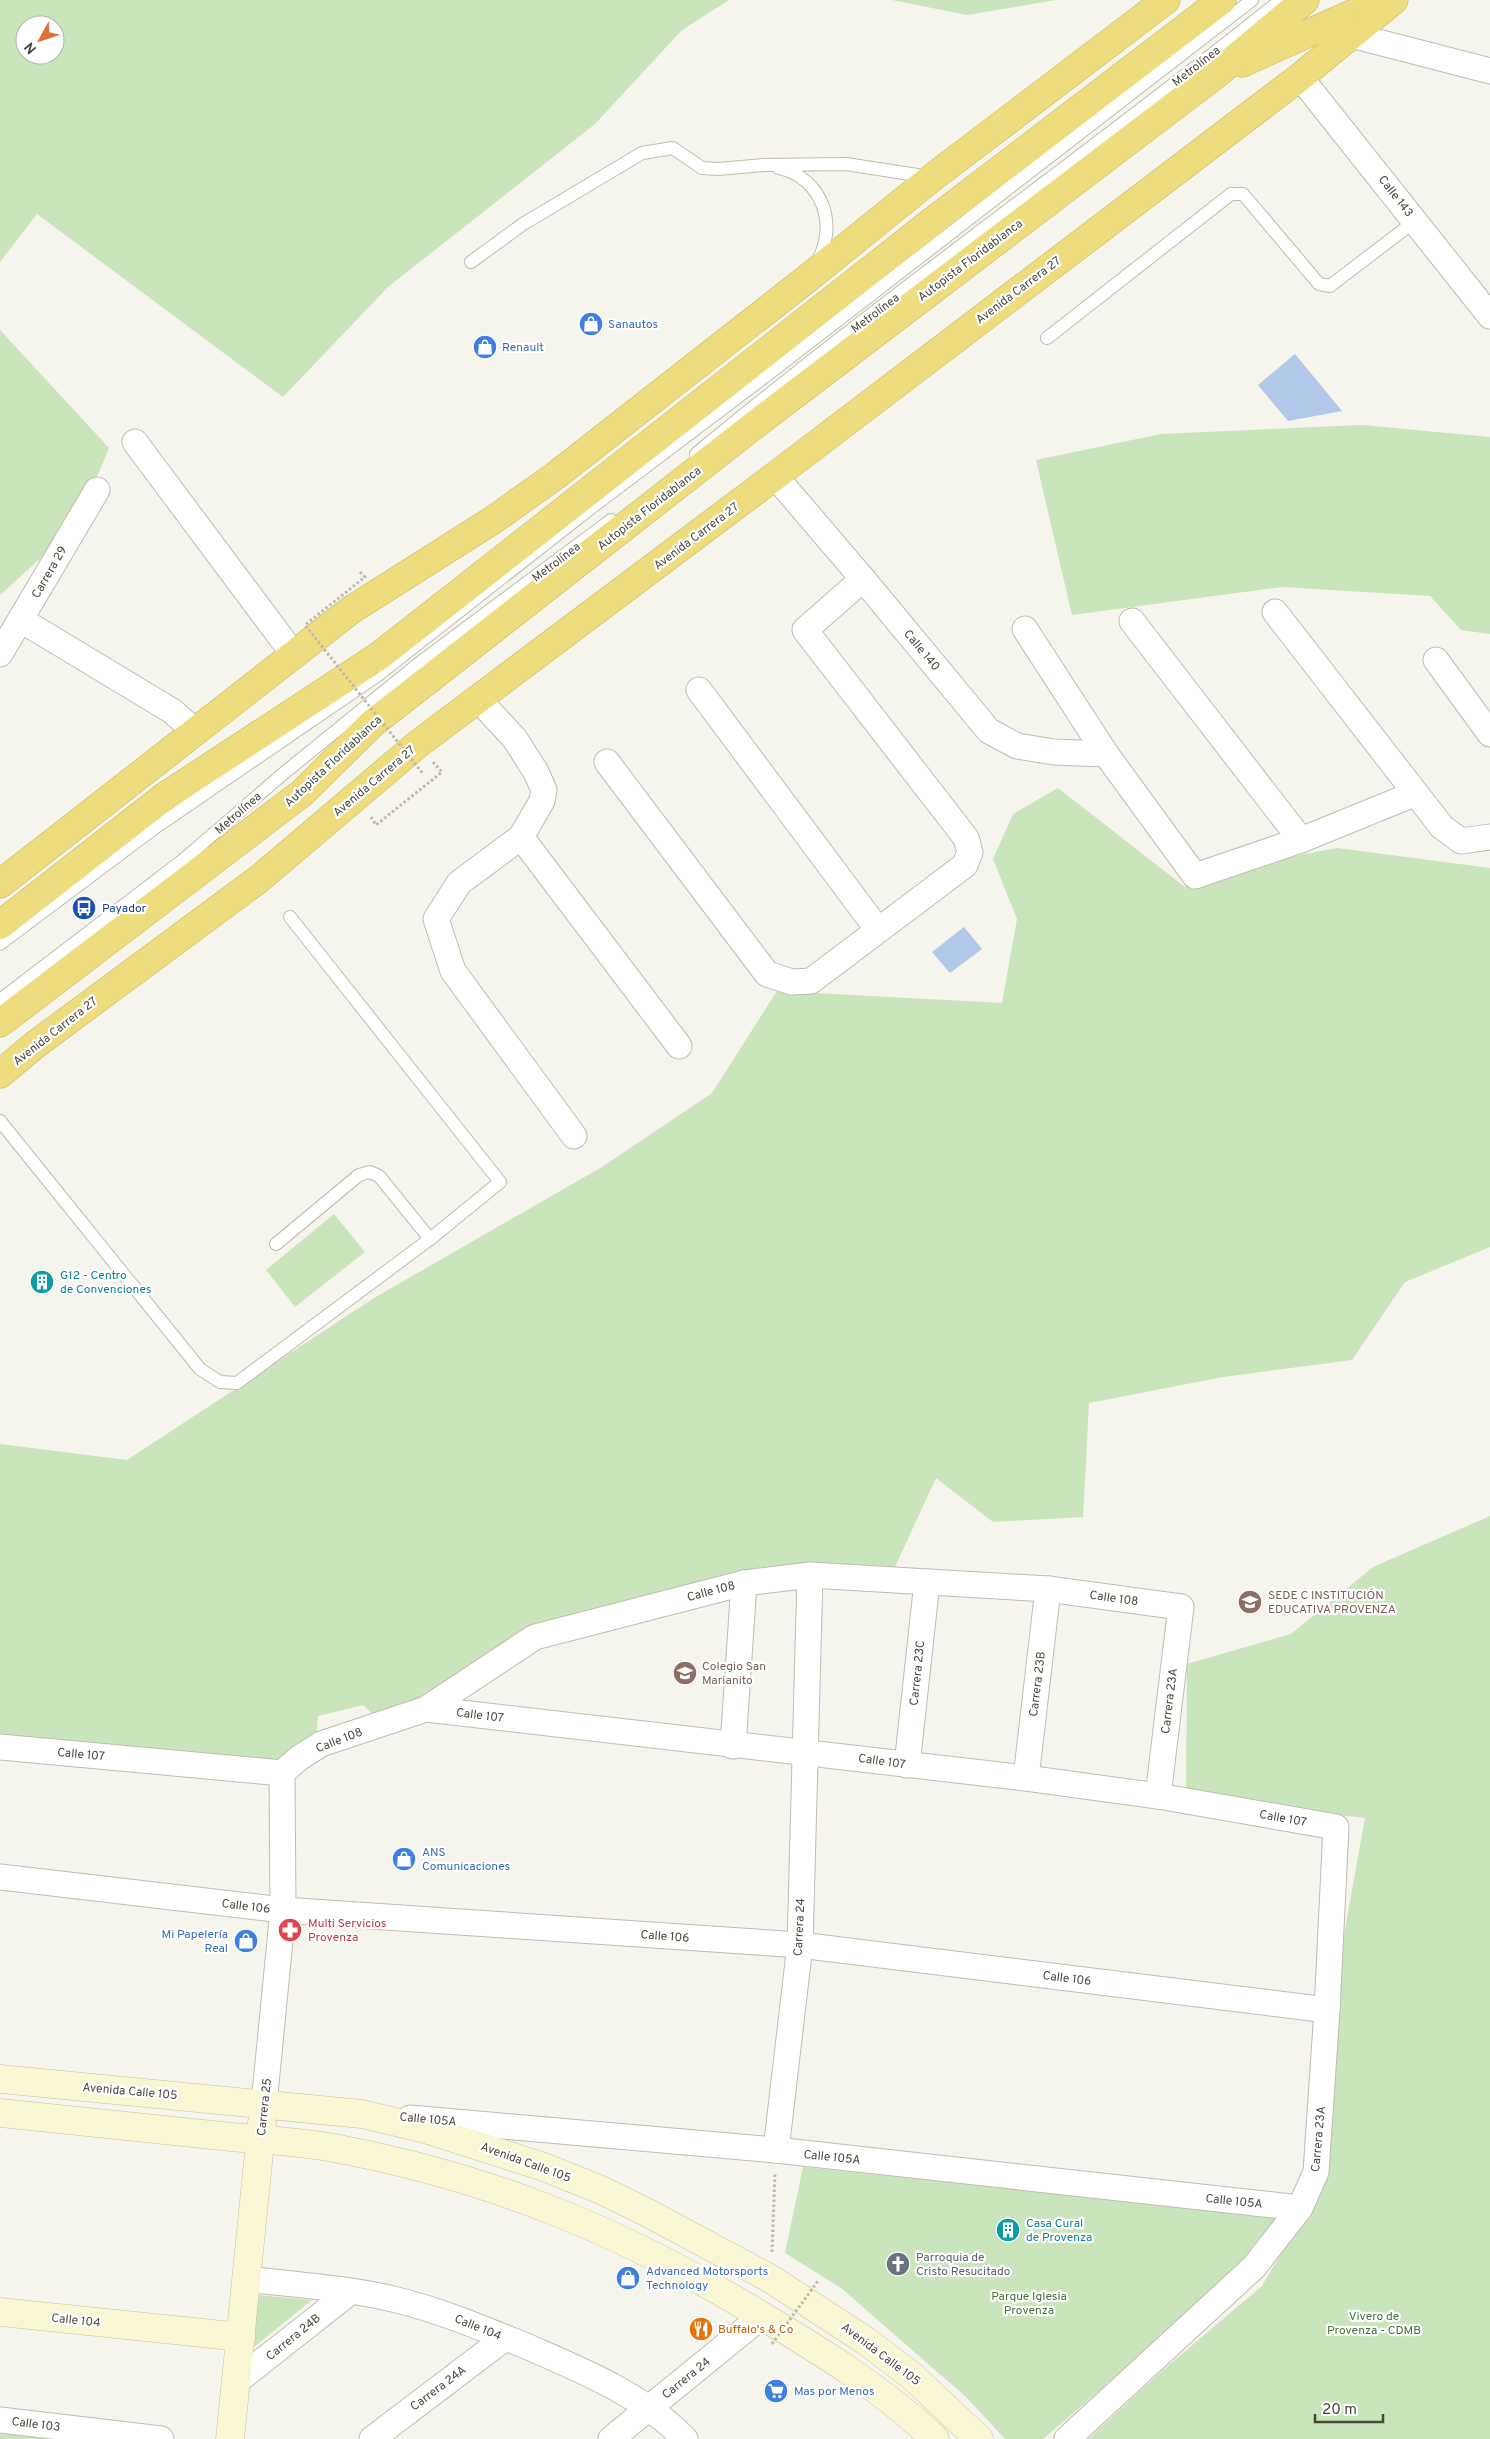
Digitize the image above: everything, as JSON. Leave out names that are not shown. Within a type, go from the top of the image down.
[{"type":"highway","points":[[0,884],[351,610],[493,520],[555,476],[808,278],[933,177],[1166,0]]},
{"type":"highway","points":[[0,925],[164,797],[379,656],[929,224],[1222,0]]},
{"type":"highway","name":"Autopista Floridablanca","points":[[0,1023],[302,793],[373,723],[777,408],[1214,76],[1305,0]]},
{"type":"highway","points":[[1214,76],[1383,0]]},
{"type":"highway","name":"Avenida Carrera 27","points":[[0,1074],[36,1044],[259,879],[418,744],[479,700],[1300,77],[1394,0]]},
{"type":"highway","points":[[0,1064],[36,1044]]},
{"type":"main road","name":"Avenida Calle 105","points":[[0,2079],[362,2114],[488,2148],[585,2184],[695,2236],[771,2279],[866,2341],[912,2376],[979,2439]]},
{"type":"main road","name":"Carrera 25","points":[[230,2439],[242,2337],[264,2104]]},
{"type":"main road","points":[[0,2113],[330,2147],[391,2160],[512,2194],[598,2228],[696,2276],[812,2346],[902,2410],[935,2439]]},
{"type":"main road","name":"Calle 104","points":[[0,2312],[242,2337]]},
{"type":"street","points":[[1351,35],[1490,71]]},
{"type":"street","name":"Calle 143","points":[[1300,77],[1490,316]]},
{"type":"street","points":[[135,442],[294,655]]},
{"type":"street","name":"Calle 140","points":[[775,476],[990,731],[1017,746],[1054,752],[1106,754]]},
{"type":"street","name":"Carrera 29","points":[[0,654],[97,490]]},
{"type":"street","points":[[607,762],[767,974],[792,982],[811,981],[965,865],[970,852],[966,838],[805,630],[863,579]]},
{"type":"street","points":[[1275,612],[1414,794],[1442,827],[1461,841],[1490,837]]},
{"type":"street","points":[[21,620],[172,711],[195,731]]},
{"type":"street","points":[[1132,621],[1301,840]]},
{"type":"street","points":[[1025,629],[1106,754],[1195,876],[1301,840],[1414,794]]},
{"type":"street","points":[[1436,660],[1490,734]]},
{"type":"street","points":[[699,690],[878,930]]},
{"type":"street","points":[[479,700],[515,739],[536,772],[544,790],[542,801],[521,837],[459,883],[436,920],[453,972],[574,1136]]},
{"type":"street","points":[[521,837],[679,1046]]},
{"type":"street","name":"Calle 108","points":[[282,1774],[299,1758],[321,1744],[426,1709],[535,1637],[744,1583],[810,1575],[1048,1589],[1181,1607]]},
{"type":"street","name":"Carrera 24","points":[[776,2150],[800,1945],[810,1575]]},
{"type":"street","name":"Carrera 23C","points":[[907,1765],[927,1582]]},
{"type":"street","points":[[734,1746],[744,1583]]},
{"type":"street","name":"Carrera 23B","points":[[1026,1778],[1048,1589]]},
{"type":"street","name":"Carrera 23A","points":[[1158,1796],[1181,1607]]},
{"type":"street","name":"Calle 107","points":[[426,1709],[734,1746],[805,1751],[907,1765],[1026,1778],[1158,1796],[1336,1827]]},
{"type":"street","name":"Calle 107","points":[[0,1747],[282,1774]]},
{"type":"street","name":"Carrera 25","points":[[264,2104],[283,1910],[282,1774]]},
{"type":"street","name":"Carrera 23A","points":[[1067,2439],[1254,2267],[1300,2208],[1316,2172],[1327,2010],[1336,1827]]},
{"type":"street","name":"Calle 106","points":[[0,1877],[283,1910],[800,1945],[1327,2010]]},
{"type":"street","name":"Calle 105A","points":[[362,2114],[776,2150],[1300,2208]]},
{"type":"street","name":"Calle 104","points":[[247,2278],[397,2300],[444,2313],[572,2366],[617,2388],[650,2407],[685,2439]]},
{"type":"street","name":"Carrera 24B","points":[[236,2382],[350,2292]]},
{"type":"street","name":"Carrera 24","points":[[611,2439],[762,2316]]},
{"type":"street","name":"Carrera 24A","points":[[372,2439],[505,2338]]},
{"type":"street","name":"Calle 103","points":[[0,2420],[161,2439]]},
{"type":"lane","name":"Metrolínea","points":[[0,944],[156,828],[378,675],[587,511],[780,365],[1252,0]]},
{"type":"lane","name":"Metrolínea","points":[[0,1000],[183,860],[284,772],[422,661],[625,510],[789,377],[920,279],[1281,0]]},
{"type":"lane","points":[[471,262],[523,224],[642,153],[673,148],[702,168],[710,169],[764,165],[846,164],[933,177]]},
{"type":"lane","points":[[764,165],[790,171],[805,179],[817,191],[825,207],[827,224],[824,241],[819,259],[808,278]]},
{"type":"lane","points":[[1047,338],[1231,194],[1242,194],[1319,284],[1330,286],[1415,221]]},
{"type":"lane","points":[[0,1121],[200,1369],[220,1382],[237,1383],[430,1239],[500,1182],[290,917]]},
{"type":"lane","points":[[276,1244],[359,1175],[370,1172],[380,1176],[430,1239]]},
{"type":"path","points":[[360,572],[365,577],[304,625],[424,775]]},
{"type":"path","points":[[376,825],[442,772]]},
{"type":"path","points":[[771,2279],[776,2150]]},
{"type":"path","points":[[772,2344],[818,2282]]},
{"type":"green space","points":[[0,0],[729,0],[682,30],[595,124],[388,287],[283,397],[37,214],[0,262]]},
{"type":"green space","points":[[892,0],[1056,0],[967,15]]},
{"type":"green space","points":[[0,330],[109,448],[77,525],[0,595]]},
{"type":"green space","points":[[1362,425],[1490,437],[1490,634],[1461,630],[1430,596],[1282,587],[1072,615],[1036,460],[1161,434]]},
{"type":"green space","points":[[1058,788],[1185,887],[1214,871],[1337,848],[1490,868],[1490,1247],[1405,1282],[1352,1360],[1223,1377],[1089,1403],[1083,1517],[993,1522],[936,1478],[895,1567],[813,1567],[532,1633],[435,1697],[376,1717],[363,1705],[318,1716],[316,1739],[278,1766],[0,1741],[0,1444],[127,1460],[374,1298],[602,1167],[712,1093],[777,991],[1002,1003],[1017,919],[993,859],[1013,814]]},
{"type":"green space","points":[[334,1214],[365,1252],[295,1307],[266,1270]]},
{"type":"green space","name":"Vivero de Provenza - CDMB","points":[[1490,1516],[1490,2439],[1088,2439],[1163,2370],[1262,2286],[1321,2185],[1334,1990],[1365,1818],[1186,1797],[1187,1664],[1291,1634],[1373,1567]]},
{"type":"green space","name":"Parque Iglesia Provenza","points":[[803,2167],[1288,2217],[1246,2265],[1043,2439],[1005,2439],[965,2396],[841,2288],[785,2253]]},
{"type":"green space","points":[[257,2295],[312,2300],[254,2347]]},
{"type":"green space","points":[[0,2431],[62,2439],[0,2439]]},
{"type":"water","points":[[1295,354],[1342,411],[1288,421],[1258,385]]},
{"type":"water","points":[[964,927],[982,949],[950,973],[932,952]]},
{"type":"place","name":"Sanautos","points":[[591,324]]},
{"type":"place","name":"Renault","points":[[485,347]]},
{"type":"place","name":"Payador","points":[[84,908]]},
{"type":"place","name":"G12 - Centro de Convenciones","points":[[42,1282]]},
{"type":"place","name":"SEDE C INSTITUCIÓN EDUCATIVA PROVENZA","points":[[1250,1602]]},
{"type":"place","name":"Colegio San Marianito","points":[[685,1673]]},
{"type":"place","name":"ANS Comunicaciones","points":[[404,1859]]},
{"type":"place","name":"Multi Servicios Provenza","points":[[290,1930]]},
{"type":"place","name":"Mi Papelería Real","points":[[246,1941]]},
{"type":"place","name":"Casa Cural de Provenza","points":[[1008,2230]]},
{"type":"place","name":"Parroquia de Cristo Resucitado","points":[[898,2264]]},
{"type":"place","name":"Advanced Motorsports Technology","points":[[628,2278]]},
{"type":"place","name":"Buffalo's & Co","points":[[701,2329]]},
{"type":"place","name":"Mas por Menos","points":[[776,2391]]}]
